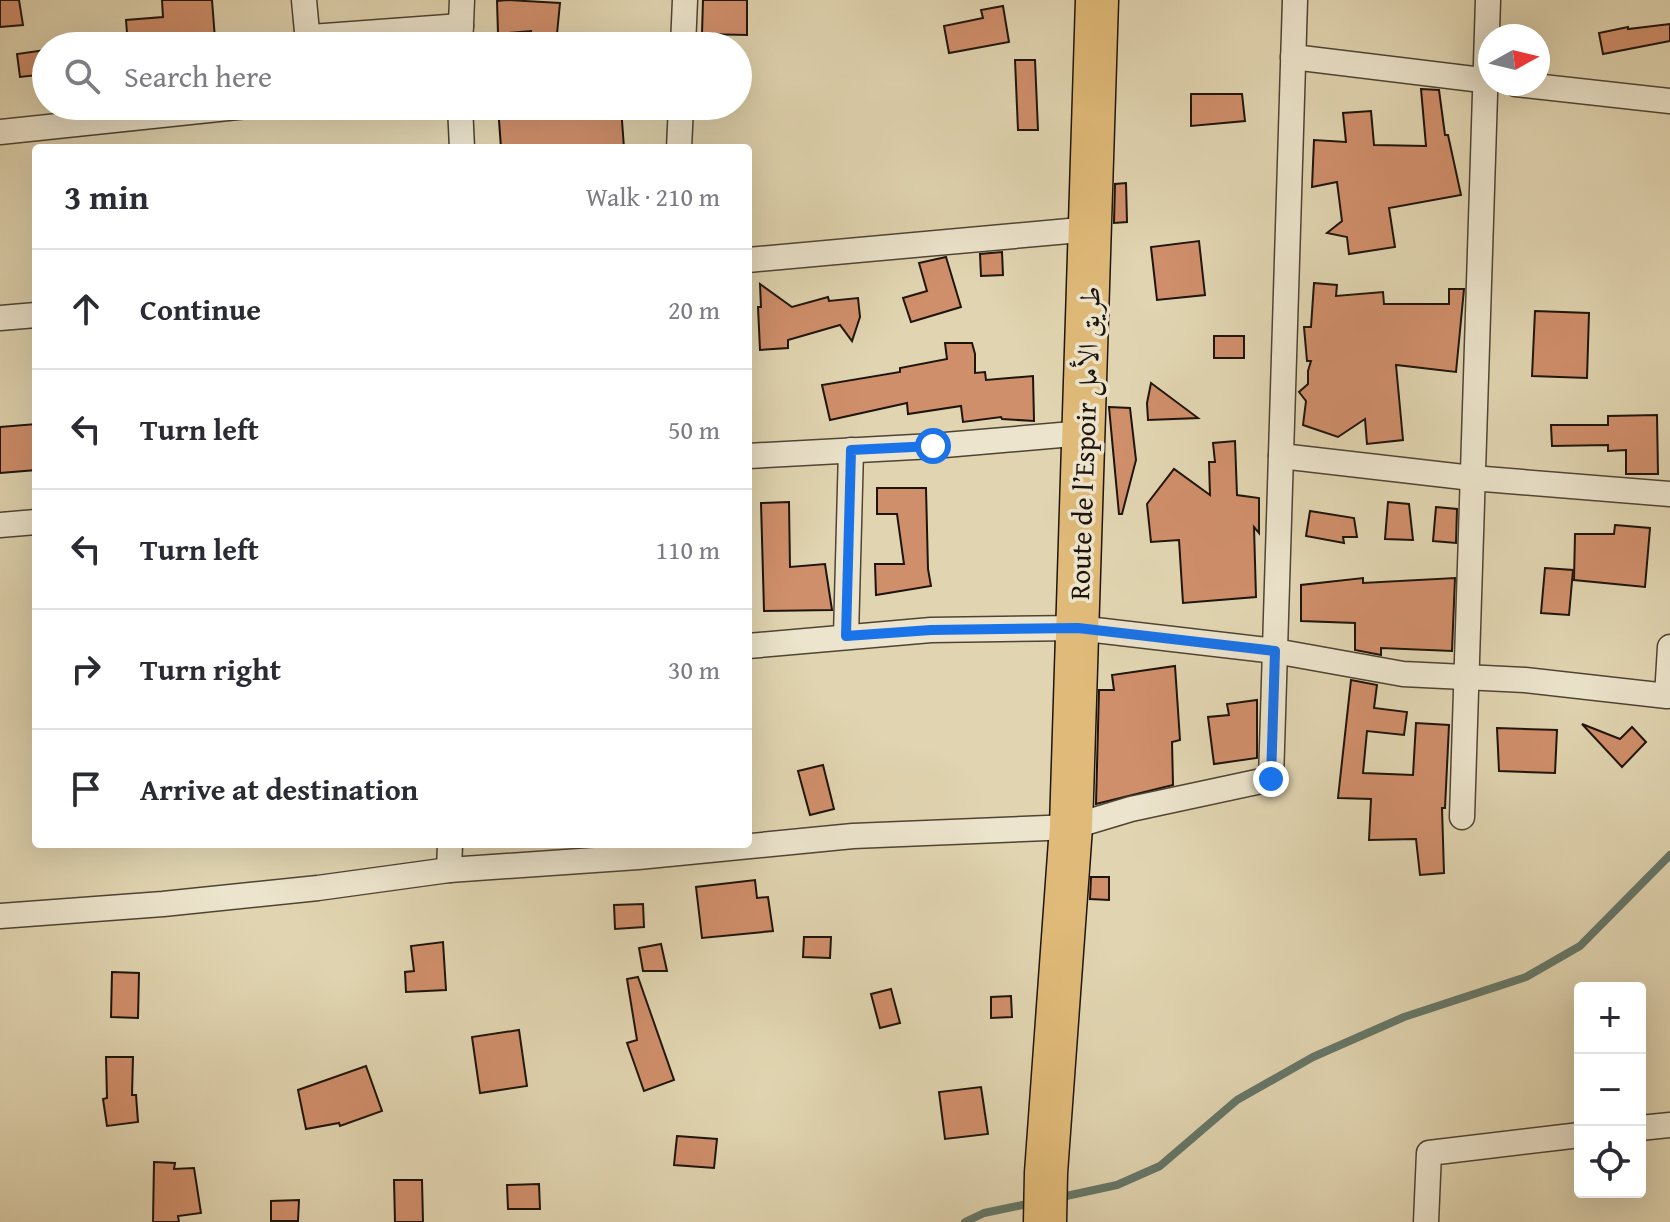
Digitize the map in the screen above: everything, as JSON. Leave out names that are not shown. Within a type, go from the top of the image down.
[{"type":"highway","name":"Route de l’Espoir طريق الأمل","points":[[1045,1221],[1071,827],[1097,0]]},
{"type":"street","points":[[304,0],[307,32]]},
{"type":"street","points":[[460,32],[462,0]]},
{"type":"street","points":[[684,32],[685,0]]},
{"type":"street","points":[[752,843],[1071,827],[1131,809],[1271,779],[1295,0]]},
{"type":"street","points":[[1488,0],[1488,24]]},
{"type":"street","points":[[1293,57],[1478,79]]},
{"type":"street","points":[[1550,88],[1670,101]]},
{"type":"street","points":[[1462,817],[1487,96]]},
{"type":"street","points":[[0,132],[56,137],[161,120]]},
{"type":"street","points":[[461,120],[462,144]]},
{"type":"street","points":[[679,144],[680,120]]},
{"type":"street","points":[[752,260],[1091,229]]},
{"type":"street","points":[[0,318],[32,315]]},
{"type":"street","points":[[752,456],[1084,433]]},
{"type":"street","points":[[846,636],[851,450]]},
{"type":"street","points":[[1281,456],[1472,478],[1670,494]]},
{"type":"street","points":[[0,525],[32,522]]},
{"type":"street","points":[[752,646],[931,630],[1078,628],[1275,651],[1403,674],[1525,680],[1667,696],[1670,647]]},
{"type":"street","points":[[449,870],[450,848]]},
{"type":"street","points":[[0,916],[163,904],[669,848]]},
{"type":"street","points":[[1646,1127],[1670,1125]]},
{"type":"street","points":[[1426,1222],[1429,1153],[1574,1136]]},
{"type":"building","points":[[0,0],[19,0],[23,25],[0,27]]},
{"type":"building","points":[[162,0],[212,0],[214,32],[127,32],[126,20],[163,17]]},
{"type":"building","points":[[703,0],[747,0],[747,32],[702,32]]},
{"type":"building","points":[[497,1],[560,3],[557,32],[498,32]]},
{"type":"building","points":[[1003,6],[1009,42],[949,53],[944,26],[983,18],[981,10]]},
{"type":"building","points":[[1670,24],[1670,41],[1603,54],[1599,33]]},
{"type":"building","points":[[32,52],[32,76],[20,77],[17,54]]},
{"type":"building","points":[[1015,60],[1035,60],[1038,130],[1018,130]]},
{"type":"building","points":[[1421,89],[1439,90],[1445,135],[1448,135],[1461,195],[1389,208],[1395,247],[1349,254],[1347,237],[1327,233],[1342,221],[1337,182],[1312,187],[1314,140],[1346,142],[1343,113],[1371,111],[1374,145],[1426,146]]},
{"type":"building","points":[[1191,94],[1242,94],[1245,121],[1191,126]]},
{"type":"building","points":[[499,120],[622,120],[624,144],[501,144]]},
{"type":"building","points":[[1126,183],[1127,222],[1114,223],[1115,184]]},
{"type":"building","points":[[1199,241],[1205,295],[1157,300],[1151,247]]},
{"type":"building","points":[[1002,252],[1003,275],[981,276],[980,254]]},
{"type":"building","points":[[946,257],[961,307],[911,322],[903,298],[927,291],[919,263]]},
{"type":"building","points":[[1314,283],[1337,285],[1336,296],[1383,292],[1384,304],[1449,304],[1449,289],[1464,289],[1456,372],[1396,365],[1403,440],[1367,444],[1365,419],[1338,437],[1303,425],[1306,401],[1299,392],[1308,384],[1311,361],[1307,361],[1304,327],[1311,327]]},
{"type":"building","points":[[760,284],[792,307],[828,297],[829,301],[858,298],[860,317],[852,341],[840,325],[788,340],[788,348],[760,350]]},
{"type":"building","points":[[1535,311],[1589,313],[1587,378],[1532,376]]},
{"type":"building","points":[[1214,336],[1244,336],[1244,358],[1214,358]]},
{"type":"building","points":[[945,343],[972,343],[975,373],[985,372],[986,380],[1033,376],[1034,421],[1001,417],[963,422],[961,406],[908,414],[907,403],[830,420],[822,385],[900,372],[900,368],[947,359]]},
{"type":"building","points":[[1151,383],[1198,418],[1148,420]]},
{"type":"building","points":[[1109,407],[1130,408],[1136,460],[1122,514],[1119,514]]},
{"type":"building","points":[[1657,415],[1658,474],[1626,474],[1626,450],[1608,451],[1608,445],[1552,446],[1551,425],[1608,425],[1608,416]]},
{"type":"building","points":[[32,424],[32,470],[0,473],[0,427]]},
{"type":"building","points":[[1235,441],[1237,495],[1259,498],[1259,533],[1254,527],[1256,597],[1183,603],[1179,540],[1151,542],[1147,504],[1174,469],[1210,495],[1209,462],[1215,462],[1213,443]]},
{"type":"building","points":[[877,488],[926,488],[931,586],[876,595],[875,564],[904,564],[897,514],[877,514]]},
{"type":"building","points":[[789,502],[790,567],[825,564],[832,610],[764,611],[761,503]]},
{"type":"building","points":[[1388,502],[1409,504],[1413,540],[1385,539]]},
{"type":"building","points":[[1436,507],[1457,509],[1456,543],[1433,541]]},
{"type":"building","points":[[1310,511],[1354,518],[1357,537],[1343,537],[1344,543],[1306,536]]},
{"type":"building","points":[[1615,525],[1650,528],[1645,587],[1574,580],[1575,534],[1614,534]]},
{"type":"building","points":[[1545,568],[1573,570],[1569,615],[1541,613]]},
{"type":"building","points":[[1363,578],[1363,583],[1455,578],[1452,651],[1381,648],[1381,655],[1355,650],[1355,623],[1301,621],[1301,585]]},
{"type":"building","points":[[1175,666],[1180,740],[1172,742],[1173,785],[1096,804],[1099,690],[1114,690],[1112,675]]},
{"type":"building","points":[[1351,680],[1377,685],[1374,708],[1407,712],[1404,735],[1367,731],[1363,773],[1413,775],[1416,723],[1449,725],[1445,808],[1442,808],[1444,873],[1420,875],[1416,839],[1369,840],[1371,799],[1338,798]]},
{"type":"building","points":[[1257,700],[1257,758],[1214,764],[1208,717],[1229,715],[1227,704]]},
{"type":"building","points":[[1582,724],[1620,739],[1632,727],[1646,742],[1622,767]]},
{"type":"building","points":[[1497,728],[1557,730],[1555,773],[1499,771]]},
{"type":"building","points":[[823,765],[834,809],[810,815],[798,771]]},
{"type":"building","points":[[1091,877],[1109,877],[1109,900],[1090,899]]},
{"type":"building","points":[[755,880],[757,898],[768,897],[773,931],[702,938],[696,887]]},
{"type":"building","points":[[643,904],[644,927],[615,929],[614,905]]},
{"type":"building","points":[[804,937],[831,937],[830,958],[803,957]]},
{"type":"building","points":[[443,942],[446,990],[406,992],[405,972],[414,971],[411,946]]},
{"type":"building","points":[[661,944],[667,971],[643,971],[639,948]]},
{"type":"building","points":[[112,972],[139,973],[138,1018],[111,1017]]},
{"type":"building","points":[[638,977],[674,1080],[644,1091],[627,1043],[637,1040],[627,979]]},
{"type":"building","points":[[891,989],[900,1023],[880,1028],[871,994]]},
{"type":"building","points":[[1011,996],[1012,1017],[991,1018],[991,997]]},
{"type":"building","points":[[519,1030],[527,1086],[480,1093],[472,1037]]},
{"type":"building","points":[[106,1057],[133,1057],[132,1095],[136,1095],[138,1122],[107,1126],[103,1099],[107,1098]]},
{"type":"building","points":[[366,1066],[382,1111],[340,1126],[339,1123],[306,1129],[298,1090]]},
{"type":"building","points":[[981,1087],[988,1134],[945,1139],[939,1092]]},
{"type":"building","points":[[677,1136],[717,1139],[714,1168],[674,1165]]},
{"type":"building","points":[[154,1162],[175,1163],[174,1169],[194,1168],[201,1213],[178,1216],[179,1222],[153,1222]]},
{"type":"building","points":[[394,1180],[422,1180],[423,1222],[395,1222]]},
{"type":"building","points":[[539,1184],[540,1209],[508,1209],[507,1185]]},
{"type":"building","points":[[299,1200],[298,1221],[271,1221],[271,1201]]},
{"type":"waterway","points":[[1057,1198],[1117,1185],[1160,1166],[1237,1100],[1313,1057],[1404,1017],[1526,977],[1580,946],[1670,855]]},
{"type":"waterway","points":[[965,1222],[984,1213],[1032,1203]]},
{"type":"route","points":[[933,446],[851,450],[846,636],[931,630],[1078,628],[1275,651],[1271,779]]}]
